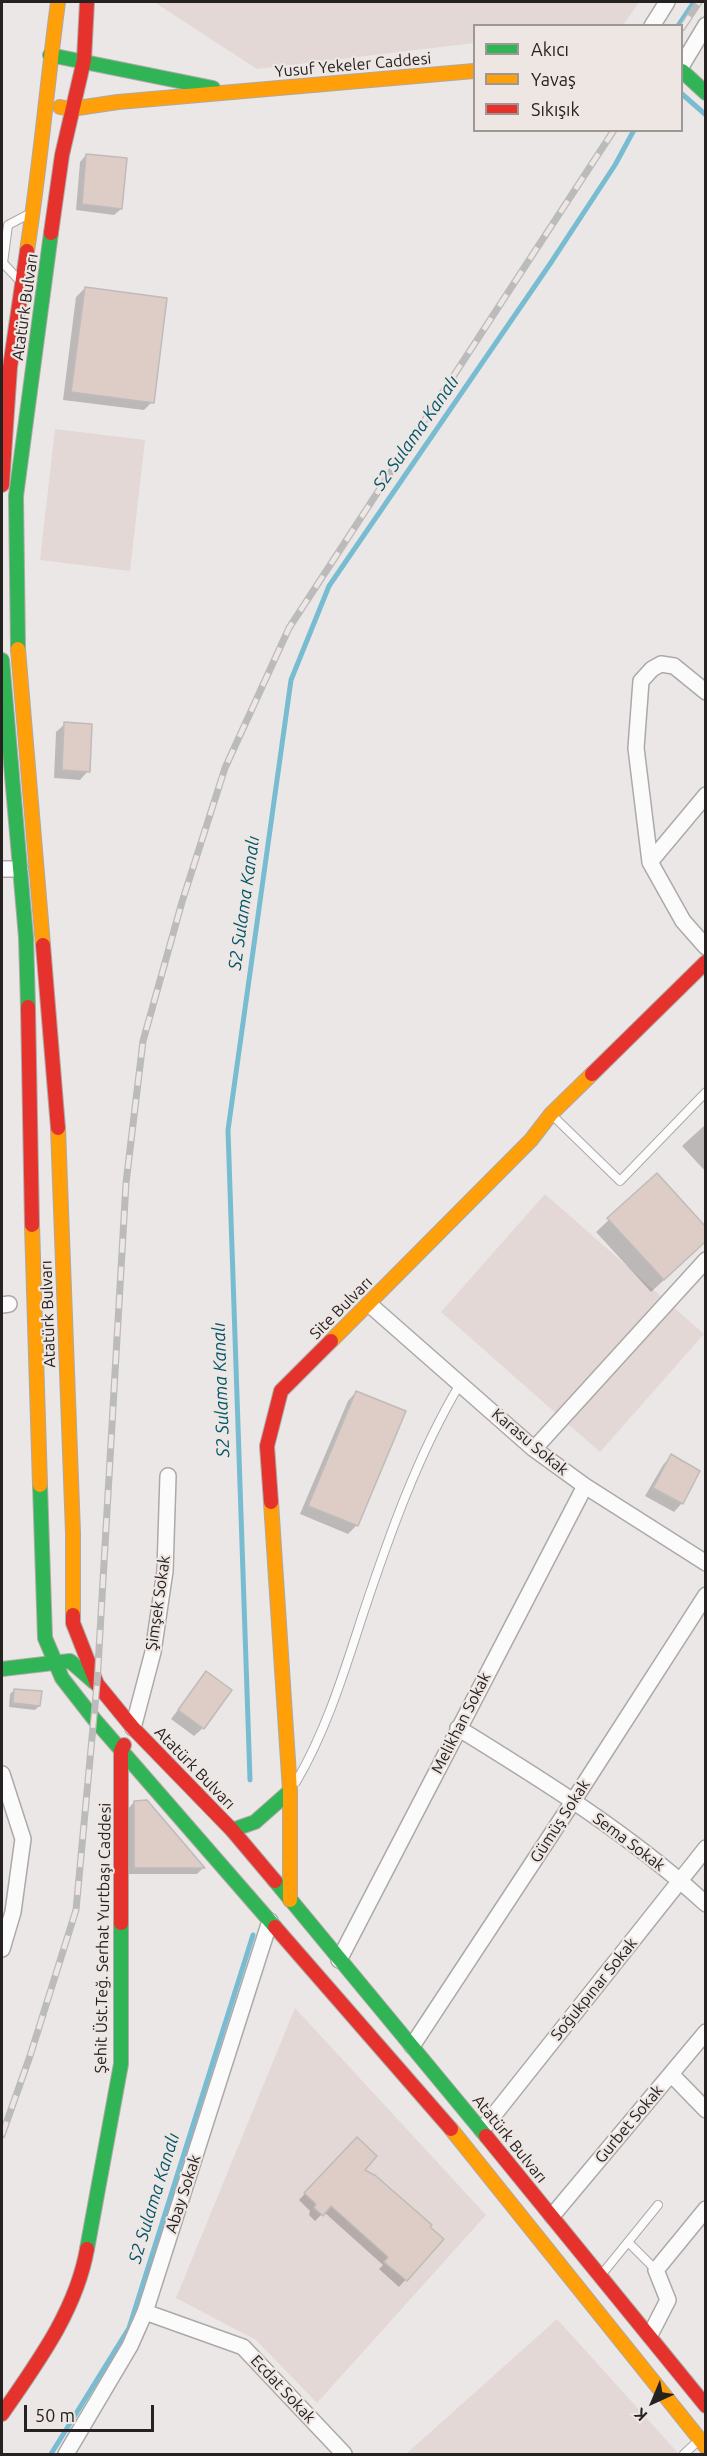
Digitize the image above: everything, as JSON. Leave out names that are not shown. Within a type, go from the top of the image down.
[{"type":"main road","name":"Atatürk Bulvarı","points":[[2,484],[6,367],[22,284],[42,155],[50,55],[58,2]]},
{"type":"main road","name":"Atatürk Bulvarı","points":[[87,2],[81,81],[71,109],[62,155],[16,496],[20,681],[58,1116],[73,1533],[73,1623],[97,1684],[133,1728],[232,1830],[482,2130],[650,2335],[705,2406]]},
{"type":"main road","points":[[50,55],[84,60],[234,92]]},
{"type":"main road","name":"Yusuf Yekeler Caddesi","points":[[45,105],[71,109],[473,71]]},
{"type":"main road","points":[[683,72],[705,93]]},
{"type":"main road","name":"Atatürk Bulvarı","points":[[2,660],[2,682],[26,937],[45,1638],[62,1678],[121,1751],[447,2124],[703,2443]]},
{"type":"main road","points":[[2,682],[20,681]]},
{"type":"main road","name":"Site Bulvarı","points":[[290,1900],[290,1791],[267,1446],[281,1391],[531,1140],[551,1114],[705,962]]},
{"type":"main road","points":[[2,1669],[70,1660],[97,1684]]},
{"type":"main road","name":"Şehit Üst.Teğ. Serhat Yurtbaşı Caddesi","points":[[2,2414],[52,2341],[83,2271],[121,2064],[121,1751],[133,1728]]},
{"type":"main road","points":[[232,1830],[255,1822],[290,1791]]},
{"type":"street","points":[[652,24],[668,2]]},
{"type":"street","points":[[683,62],[705,25]]},
{"type":"street","points":[[705,692],[674,666],[668,664],[652,669],[641,681],[636,748],[650,862],[682,921],[705,947]]},
{"type":"street","points":[[650,862],[705,795]]},
{"type":"street","points":[[2,869],[20,869]]},
{"type":"street","points":[[534,1449],[705,1260]]},
{"type":"street","name":"Karasu Sokak","points":[[369,1304],[461,1382],[534,1449],[585,1486],[705,1563]]},
{"type":"street","name":"Şimşek Sokak","points":[[133,1728],[153,1652],[165,1570],[168,1476]]},
{"type":"street","name":"Melikhan Sokak","points":[[339,1960],[585,1486]]},
{"type":"street","name":"Gümüş Sokak","points":[[412,2046],[574,1800],[705,1595]]},
{"type":"street","name":"Sema Sokak","points":[[458,1728],[574,1800],[681,1881],[705,1904]]},
{"type":"street","points":[[2,1774],[23,1839],[14,1912],[2,1949]]},
{"type":"street","name":"Soğukpınar Sokak","points":[[482,2130],[705,1848]]},
{"type":"street","name":"Abay Sokak","points":[[66,2454],[130,2346],[145,2312],[270,1921]]},
{"type":"street","name":"Gurbet Sokak","points":[[552,2216],[705,2032]]},
{"type":"street","points":[[671,2074],[705,2110]]},
{"type":"street","points":[[650,2335],[668,2300],[656,2270],[705,2209]]},
{"type":"street","name":"Ecdat Sokak","points":[[145,2312],[243,2347],[344,2454]]},
{"type":"lane","points":[[22,284],[3,263],[8,225],[33,212]]},
{"type":"lane","points":[[551,1114],[620,1181],[705,1092]]},
{"type":"lane","points":[[290,1791],[324,1730],[376,1576],[439,1420],[461,1382]]},
{"type":"lane","points":[[601,2275],[657,2205]]},
{"type":"lane","points":[[628,2242],[656,2270]]},
{"type":"lane","points":[[684,2454],[703,2443]]},
{"type":"shaded area","points":[[154,2],[639,2],[624,24],[473,24],[473,43],[257,69]]},
{"type":"shaded area","points":[[55,429],[145,440],[130,571],[40,560]]},
{"type":"shaded area","points":[[545,1194],[704,1334],[600,1452],[441,1312]]},
{"type":"shaded area","points":[[295,2008],[486,2215],[317,2403],[256,2340],[176,2298]]},
{"type":"shaded area","points":[[557,2319],[679,2454],[406,2454]]},
{"type":"building","points":[[86,154],[127,158],[122,209],[82,204]]},
{"type":"building","points":[[85,287],[167,298],[154,403],[71,392]]},
{"type":"building","points":[[64,722],[92,724],[90,772],[62,770]]},
{"type":"building","points":[[657,1173],[705,1226],[705,1242],[664,1280],[607,1218]]},
{"type":"building","points":[[356,1391],[406,1411],[358,1526],[308,1506]]},
{"type":"building","points":[[671,1454],[700,1471],[683,1504],[653,1488]]},
{"type":"building","points":[[206,1671],[232,1690],[204,1729],[178,1710]]},
{"type":"building","points":[[14,1689],[42,1691],[40,1706],[13,1703]]},
{"type":"building","points":[[147,1800],[205,1868],[134,1868],[134,1801]]},
{"type":"building","points":[[357,2137],[377,2156],[365,2170],[376,2176],[432,2225],[430,2227],[444,2239],[407,2281],[384,2262],[388,2257],[331,2206],[323,2216],[314,2208],[316,2204],[304,2193]]},
{"type":"waterway","name":"S2 Sulama Kanalı","points":[[679,24],[694,2]]},
{"type":"waterway","points":[[683,95],[706,115]]},
{"type":"waterway","name":"S2 Sulama Kanalı","points":[[250,1780],[228,1130],[291,680],[329,586],[550,264],[615,165],[633,132]]},
{"type":"waterway","name":"S2 Sulama Kanalı","points":[[51,2454],[129,2328],[253,1935]]},
{"type":"railway","points":[[683,26],[699,2]]},
{"type":"railway","points":[[2,2135],[30,2056],[76,1910],[97,1684],[126,1183],[143,1041],[182,902],[225,768],[289,628],[613,132]]},
{"type":"traffic: fast","points":[[50,55],[213,88]]},
{"type":"traffic: fast","points":[[683,72],[706,93]]},
{"type":"traffic: fast","points":[[18,649],[16,496],[51,233]]},
{"type":"traffic: fast","points":[[2,660],[26,937],[28,1007]]},
{"type":"traffic: fast","points":[[40,1485],[45,1638],[62,1678],[94,1719],[275,1927]]},
{"type":"traffic: fast","points":[[2,1669],[70,1661],[94,1682]]},
{"type":"traffic: fast","points":[[232,1830],[255,1822],[290,1791]]},
{"type":"traffic: fast","points":[[275,1881],[486,2136]]},
{"type":"traffic: fast","points":[[87,2249],[121,2064],[121,1923]]},
{"type":"traffic: slow","points":[[27,251],[58,2]]},
{"type":"traffic: slow","points":[[60,107],[71,109],[118,102],[473,71]]},
{"type":"traffic: slow","points":[[18,649],[43,945]]},
{"type":"traffic: slow","points":[[331,1341],[531,1140],[551,1114],[592,1074]]},
{"type":"traffic: slow","points":[[58,1128],[73,1533],[73,1615]]},
{"type":"traffic: slow","points":[[32,1225],[40,1485]]},
{"type":"traffic: slow","points":[[271,1502],[290,1791],[290,1900]]},
{"type":"traffic: slow","points":[[451,2129],[706,2447]]},
{"type":"traffic: jam","points":[[51,233],[62,155],[84,60],[87,2]]},
{"type":"traffic: jam","points":[[2,485],[10,367],[27,251]]},
{"type":"traffic: jam","points":[[43,945],[58,1128]]},
{"type":"traffic: jam","points":[[592,1074],[706,962]]},
{"type":"traffic: jam","points":[[28,1007],[32,1225]]},
{"type":"traffic: jam","points":[[271,1502],[267,1446],[281,1391],[331,1341]]},
{"type":"traffic: jam","points":[[73,1615],[73,1623],[97,1684],[133,1728],[232,1830],[275,1881]]},
{"type":"traffic: jam","points":[[121,1923],[121,1751],[124,1745]]},
{"type":"traffic: jam","points":[[275,1927],[451,2129]]},
{"type":"traffic: jam","points":[[486,2136],[706,2406]]},
{"type":"traffic: jam","points":[[2,2414],[54,2336],[74,2294],[87,2249]]}]
